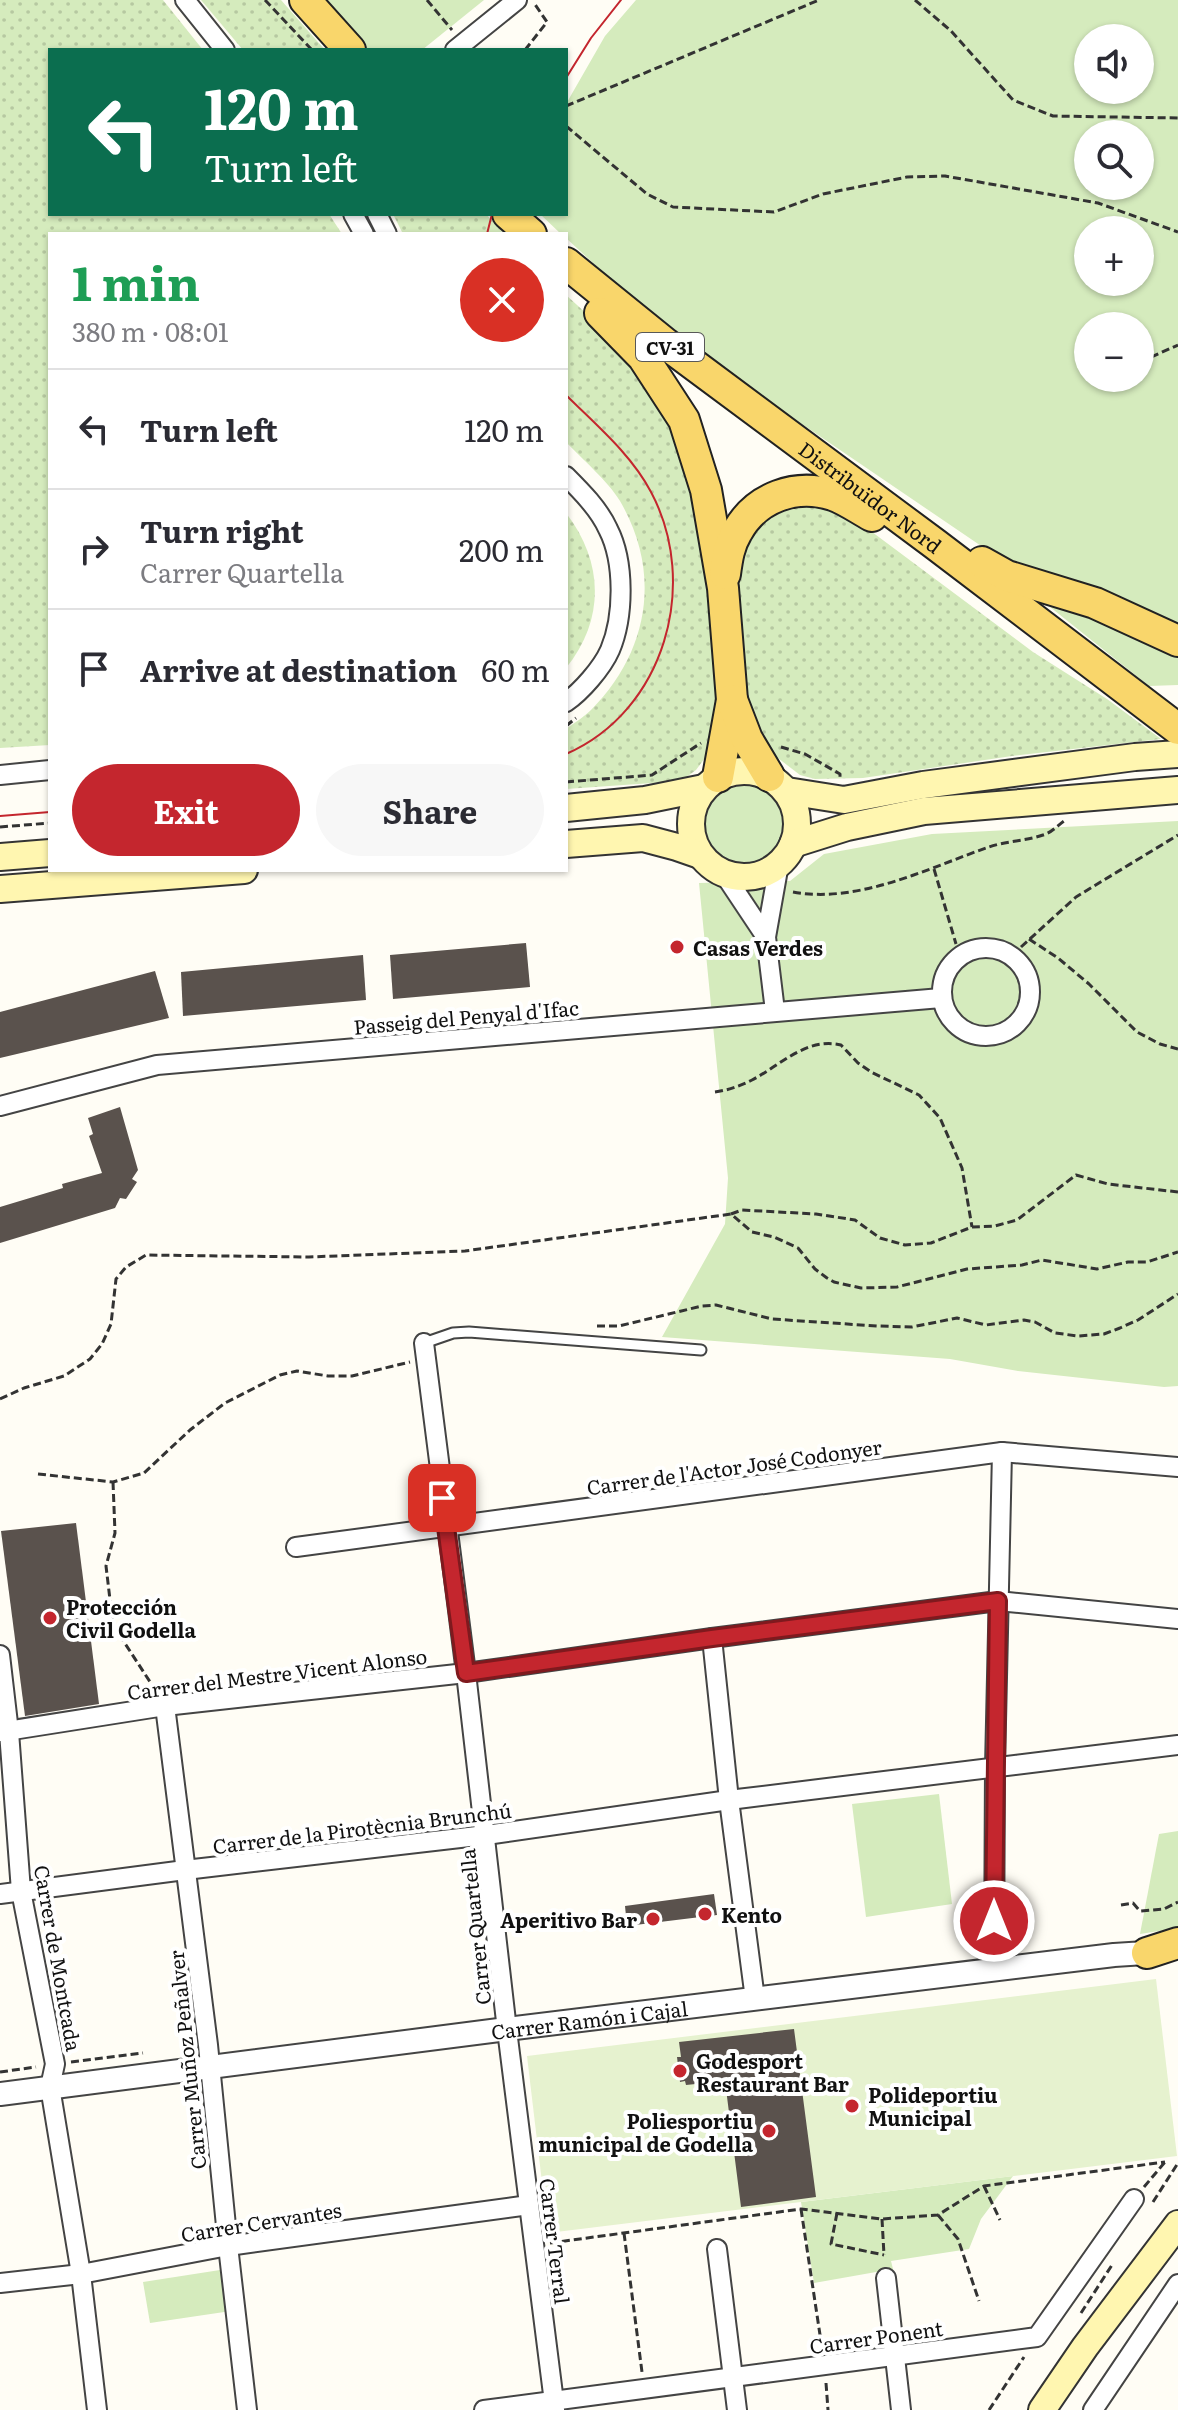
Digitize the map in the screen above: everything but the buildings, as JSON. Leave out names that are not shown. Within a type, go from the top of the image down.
[{"type":"main road","points":[[305,0],[348,48]]},
{"type":"main road","name":"Distribuïdor Nord","points":[[568,265],[666,344],[1178,729]]},
{"type":"main road","points":[[568,284],[612,323],[643,357],[684,420],[706,490],[723,588],[732,700],[747,739],[793,803],[797,817],[797,831],[786,854]]},
{"type":"main road","points":[[723,588],[729,551],[737,531],[753,511],[775,497],[794,490],[814,491],[834,496],[888,525],[974,557],[1007,576],[1095,603],[1178,641]]},
{"type":"main road","points":[[732,700],[711,782],[696,800],[690,828],[700,855],[711,866],[724,874],[743,878],[762,874],[786,854],[847,827],[924,811],[1178,790]]},
{"type":"main road","points":[[568,808],[645,800],[711,782],[734,771],[752,771],[778,784],[844,800],[923,785],[1178,754]]},
{"type":"main road","points":[[568,844],[643,838],[700,855]]},
{"type":"main road","points":[[0,857],[48,853]]},
{"type":"main road","points":[[0,889],[218,872]]},
{"type":"main road","points":[[1147,1953],[1178,1943]]},
{"type":"main road","points":[[1042,2410],[1085,2347],[1178,2224]]},
{"type":"street","points":[[185,0],[223,48]]},
{"type":"street","points":[[457,48],[517,0]]},
{"type":"street","points":[[568,478],[582,491],[609,530],[619,565],[621,603],[609,651],[579,693],[568,701]]},
{"type":"street","points":[[0,775],[48,770]]},
{"type":"street","points":[[775,1011],[766,937],[786,854]]},
{"type":"street","points":[[724,874],[766,937]]},
{"type":"street","points":[[973,949],[1002,951],[1016,959],[1025,971],[1030,986],[1024,1016],[1014,1027],[1000,1035],[983,1037],[968,1034],[955,1026],[941,998],[942,982],[948,968],[959,956],[973,949]]},
{"type":"street","name":"Passeig del Penyal d'Ifac","points":[[0,1106],[157,1065],[941,998]]},
{"type":"street","name":"Carrer Quartella","points":[[424,1350],[486,1835],[507,2030]]},
{"type":"street","points":[[994,1970],[1002,1452]]},
{"type":"street","name":"Carrer de l'Actor José Codonyer","points":[[296,1547],[1002,1452],[1178,1467]]},
{"type":"street","name":"Carrer del Mestre Vicent Alonso","points":[[5,1732],[165,1706],[466,1673],[998,1601],[1178,1619]]},
{"type":"street","points":[[712,1638],[755,1999]]},
{"type":"street","name":"Carrer de Montcada","points":[[0,1655],[21,1891],[55,2064],[50,2087],[81,2274],[97,2410]]},
{"type":"street","name":"Carrer Muñoz Peñalver","points":[[165,1706],[210,2067],[247,2410]]},
{"type":"street","name":"Carrer de la Pirotècnia Brunchú","points":[[0,1894],[486,1835],[729,1800],[1178,1745]]},
{"type":"street","name":"Carrer Ramón i Cajal","points":[[0,2094],[755,1999],[1178,1950]]},
{"type":"street","name":"Carrer Terral","points":[[507,2030],[554,2406]]},
{"type":"street","points":[[1037,2337],[1143,2200]]},
{"type":"street","name":"Carrer Cervantes","points":[[0,2283],[81,2274],[228,2246],[529,2205]]},
{"type":"street","points":[[717,2249],[737,2410]]},
{"type":"street","points":[[886,2278],[901,2410]]},
{"type":"street","points":[[1093,2410],[1178,2284]]},
{"type":"street","name":"Carrer Ponent","points":[[484,2410],[554,2406],[644,2390],[1037,2337]]},
{"type":"lane","points":[[424,1350],[453,1333],[469,1332],[701,1350]]},
{"type":"path","points":[[265,0],[310,48]]},
{"type":"path","points":[[427,0],[452,31],[461,23]]},
{"type":"path","points":[[527,48],[547,22],[532,0]]},
{"type":"path","points":[[568,105],[819,0]]},
{"type":"path","points":[[915,0],[951,31],[1013,100],[1053,116],[1178,118]]},
{"type":"path","points":[[568,128],[647,194],[673,207],[774,212],[823,194],[907,177],[945,176],[1098,203],[1178,232]]},
{"type":"path","points":[[1154,356],[1178,345]]},
{"type":"path","points":[[793,892],[815,896],[845,892],[913,876],[992,846],[1046,834],[1071,815]]},
{"type":"path","points":[[0,827],[48,823]]},
{"type":"path","points":[[1021,947],[1076,897],[1178,835]]},
{"type":"path","points":[[934,869],[956,944]]},
{"type":"path","points":[[1029,939],[1089,984],[1137,1032],[1160,1044],[1177,1048]]},
{"type":"path","points":[[715,1092],[744,1084],[807,1047],[841,1045],[871,1072],[919,1095],[940,1118],[962,1168],[972,1227]]},
{"type":"path","points":[[0,1399],[64,1376],[90,1359],[102,1344],[111,1324],[116,1279],[126,1267],[146,1255],[309,1257],[465,1251],[742,1210],[816,1214],[855,1220],[880,1238],[905,1245],[931,1243],[972,1227],[995,1226],[1017,1220],[1076,1175],[1108,1184],[1178,1192]]},
{"type":"path","points":[[731,1214],[752,1232],[774,1237],[798,1248],[815,1269],[834,1282],[861,1288],[897,1287],[967,1269],[1022,1265],[1042,1260],[1097,1269],[1128,1262],[1147,1262],[1178,1252]]},
{"type":"path","points":[[597,1326],[619,1326],[716,1305],[758,1316],[824,1323],[912,1327],[957,1318],[986,1325],[1024,1320],[1065,1336],[1091,1336],[1138,1320],[1178,1294]]},
{"type":"path","points":[[38,1474],[113,1482],[144,1473],[190,1430],[225,1403],[280,1375],[297,1371],[352,1376],[424,1350]]},
{"type":"path","points":[[113,1482],[115,1533],[106,1566],[113,1625],[165,1706]]},
{"type":"path","points":[[1121,1905],[1133,1903],[1140,1911],[1164,1909],[1178,1902]]},
{"type":"path","points":[[535,2245],[801,2209],[882,2219],[938,2215],[984,2186],[1165,2162],[1143,2200]]},
{"type":"path","points":[[1143,2200],[1178,2163]]},
{"type":"path","points":[[984,2186],[1000,2220]]},
{"type":"path","points":[[801,2209],[825,2366],[828,2410]]},
{"type":"path","points":[[837,2213],[831,2244],[884,2255]]},
{"type":"path","points":[[938,2215],[958,2239],[979,2301]]},
{"type":"path","points":[[882,2219],[886,2278]]},
{"type":"path","points":[[624,2233],[644,2390]]},
{"type":"path","points":[[1077,2319],[1119,2254]]},
{"type":"path","points":[[989,2410],[1037,2337]]},
{"type":"green space","points":[[0,0],[163,0],[201,48],[48,48],[48,216],[330,216],[341,232],[48,232],[48,745],[0,748]]},
{"type":"green space","points":[[201,0],[281,0],[323,48],[241,48]]},
{"type":"green space","points":[[318,0],[484,0],[424,48],[362,48]]},
{"type":"green space","points":[[636,0],[1178,0],[1178,685],[1149,686],[1040,599],[990,552],[768,401],[618,286],[568,240],[568,232],[559,232],[542,216],[568,216],[568,101],[605,36]]},
{"type":"green space","points":[[394,216],[488,216],[502,232],[402,232]]},
{"type":"green space","points":[[568,297],[631,354],[679,427],[701,497],[720,700],[713,747],[696,770],[685,778],[568,789],[568,728],[591,710],[611,687],[637,637],[643,611],[645,583],[633,528],[620,501],[568,444]]},
{"type":"green space","points":[[808,500],[860,523],[1033,652],[1107,699],[1161,739],[1012,756],[863,778],[815,779],[800,775],[774,755],[752,727],[734,573],[757,516]]},
{"type":"green space","points":[[568,516],[588,551],[595,591],[588,630],[568,665]]},
{"type":"green space","points":[[746,781],[762,784],[781,800],[788,823],[785,839],[769,858],[746,865],[730,862],[711,846],[704,823],[707,807],[723,788]]},
{"type":"green space","points":[[1178,821],[1178,1386],[1018,1371],[950,1359],[662,1337],[725,1224],[728,1178],[699,883],[790,881],[824,854],[932,834]]},
{"type":"green space","points":[[939,1794],[952,1904],[866,1917],[852,1804]]},
{"type":"green space","points":[[1178,1831],[1178,1928],[1140,1934],[1159,1834]]},
{"type":"green space","name":"Polideportiu Municipal","points":[[1156,1979],[1177,2156],[548,2233],[527,2056]]},
{"type":"green space","points":[[1013,2176],[981,2219],[969,2249],[891,2261],[893,2269],[814,2283],[801,2202]]},
{"type":"green space","points":[[224,2271],[231,2311],[150,2323],[143,2282]]},
{"type":"tram line","points":[[568,75],[591,38],[621,0]]},
{"type":"tram line","points":[[488,232],[492,216]]},
{"type":"tram line","points":[[568,397],[612,440],[643,478],[665,528],[672,566],[672,604],[664,641],[649,676],[628,708],[600,734],[568,753]]},
{"type":"tram line","points":[[0,816],[48,812]]},
{"type":"place","name":"Casas Verdes","points":[[677,947]]},
{"type":"place","name":"Protección Civil Godella","points":[[50,1618]]},
{"type":"place","name":"Kento","points":[[705,1914]]},
{"type":"place","name":"Aperitivo Bar","points":[[653,1919]]},
{"type":"place","name":"Godesport Restaurant Bar","points":[[680,2071]]},
{"type":"place","name":"Polideportiu Municipal","points":[[852,2106]]},
{"type":"place","name":"Poliesportiu municipal de Godella","points":[[769,2131]]},
{"type":"route","points":[[442,1498],[466,1673],[998,1601],[994,1921]]}]
